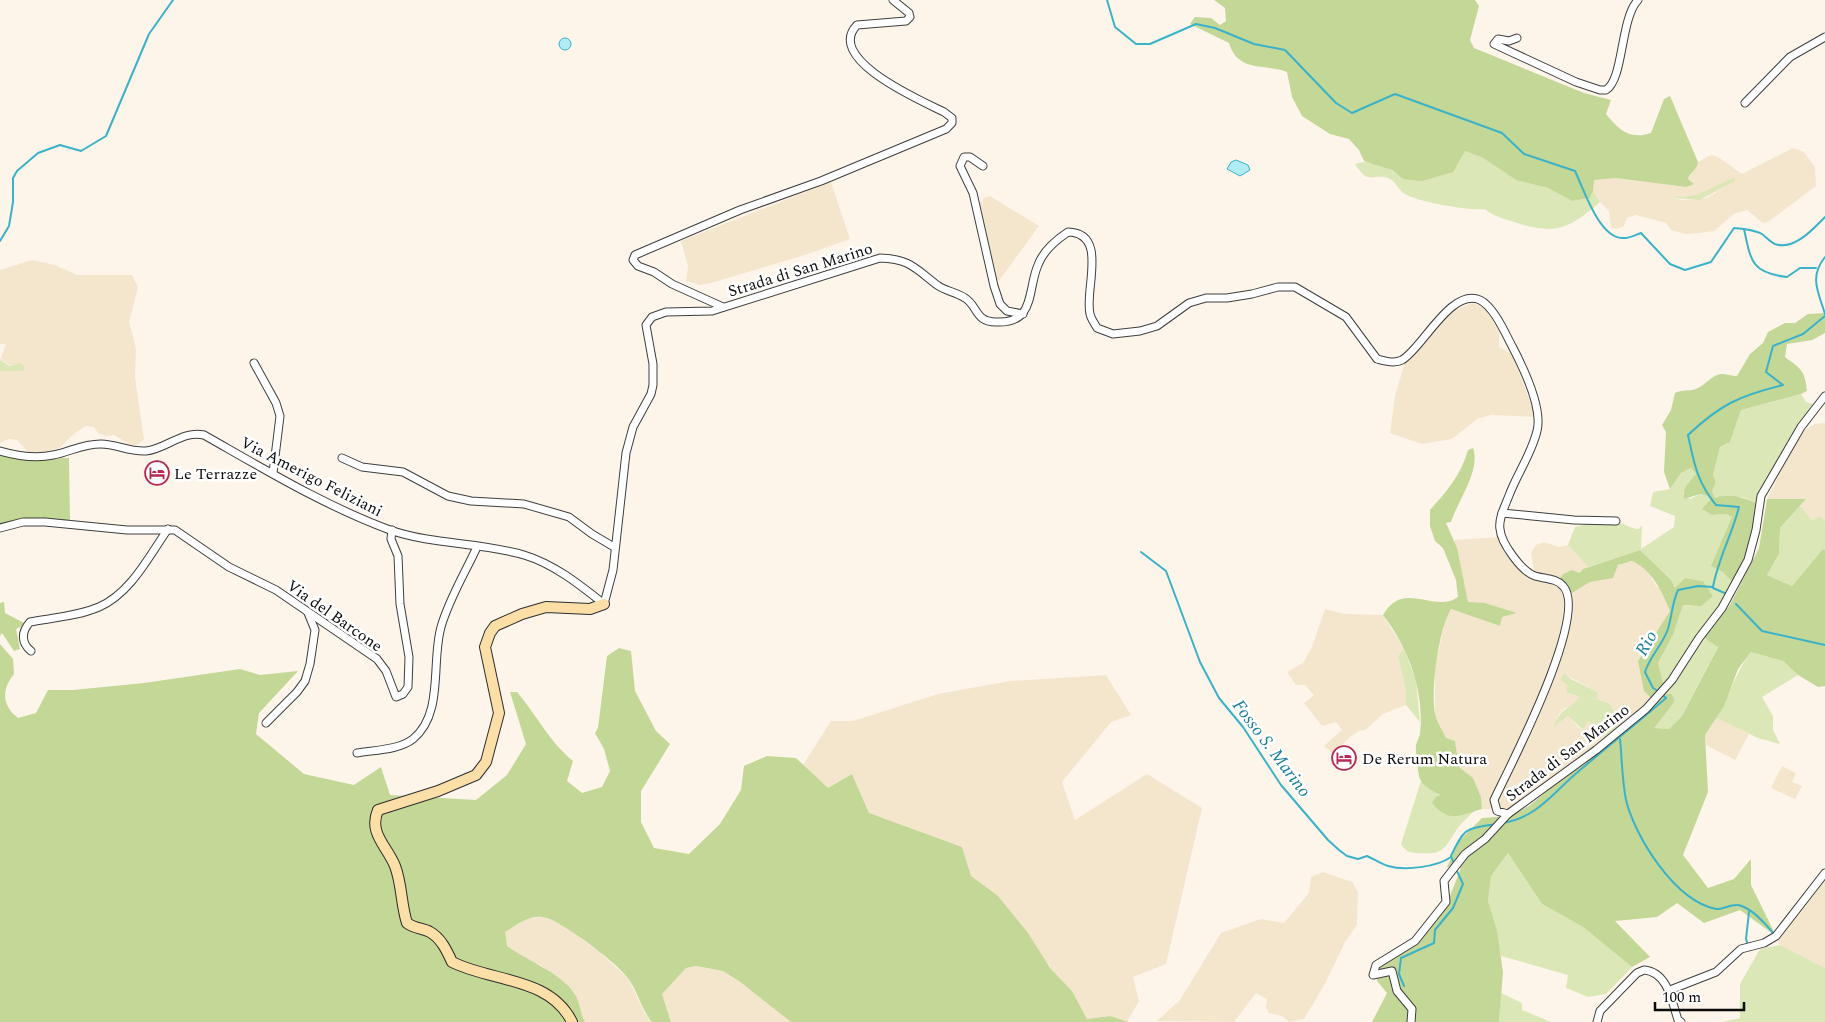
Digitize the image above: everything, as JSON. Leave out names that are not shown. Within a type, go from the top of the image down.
[{"type":"street","points":[[723,307],[672,284],[654,272],[638,266],[634,260],[635,255],[740,210],[822,180],[946,129],[952,123],[952,118],[944,112],[872,73],[851,49],[852,30],[857,25],[906,21],[910,17],[909,13],[893,0]]},
{"type":"street","points":[[1517,38],[1509,41],[1498,39],[1494,44],[1576,82],[1606,90],[1612,83],[1625,37],[1626,26],[1638,0]]},
{"type":"street","points":[[1745,103],[1790,57],[1825,37]]},
{"type":"street","points":[[983,166],[970,157],[964,157],[960,166],[973,193],[994,286],[1000,304],[1007,311],[1023,314]]},
{"type":"street","name":"Strada di San Marino","points":[[604,604],[613,570],[614,547],[626,453],[633,427],[651,394],[653,385],[653,364],[646,325],[652,317],[666,312],[712,311],[880,258],[906,261],[918,268],[938,286],[966,298],[981,319],[993,322],[1008,322],[1023,314],[1030,301],[1037,265],[1047,250],[1068,232],[1079,232],[1087,237],[1091,249],[1090,314],[1097,328],[1113,334],[1157,326],[1189,303],[1206,298],[1227,298],[1278,287],[1295,287],[1346,318],[1377,359],[1392,363],[1406,357],[1444,314],[1464,301],[1473,299],[1481,301],[1502,327],[1517,356],[1539,413],[1537,431],[1502,513],[1500,530],[1512,555],[1529,574],[1558,582],[1564,587],[1569,596],[1568,617],[1559,658],[1494,800],[1497,810],[1506,817],[1596,750],[1665,687],[1722,608],[1748,560],[1756,530],[1761,496],[1801,427],[1825,396]]},
{"type":"street","points":[[254,363],[276,403],[280,416],[273,473]]},
{"type":"street","name":"Via Amerigo Feliziani","points":[[0,451],[24,458],[53,456],[80,445],[104,444],[126,451],[147,451],[197,434],[204,435],[358,518],[421,538],[524,555],[552,568],[584,588],[604,604]]},
{"type":"street","points":[[342,458],[362,467],[403,472],[448,496],[471,501],[524,504],[569,517],[614,547]]},
{"type":"street","points":[[1502,513],[1574,520],[1616,521]]},
{"type":"street","name":"Via del Barcone","points":[[0,528],[23,522],[45,522],[147,531],[176,530],[229,567],[276,590],[377,659],[386,671],[396,697],[403,694],[408,687],[410,657],[400,604],[398,556],[391,539],[392,530]]},
{"type":"street","points":[[31,651],[24,644],[23,634],[30,622],[98,607],[112,599],[132,581],[168,529]]},
{"type":"street","points":[[357,753],[400,746],[412,740],[422,728],[431,711],[440,629],[477,547]]},
{"type":"street","points":[[572,1022],[568,1013],[550,996],[529,985],[464,968],[452,962],[445,947],[430,932],[416,929],[407,923],[396,867],[377,836],[374,820],[378,810],[438,791],[476,775],[486,762],[499,713],[485,647],[490,633],[495,626],[522,614],[546,607],[590,609],[604,604]]},
{"type":"street","points":[[266,723],[297,692],[304,682],[310,664],[315,630],[308,612]]},
{"type":"street","points":[[1411,1022],[1412,1009],[1397,991],[1392,971],[1373,975],[1376,965],[1415,941],[1446,902],[1444,881],[1465,854],[1506,817]]},
{"type":"street","points":[[1670,990],[1716,972],[1742,949],[1764,943],[1776,936],[1825,873]]},
{"type":"street","points":[[1597,1022],[1600,1011],[1638,973],[1644,970],[1658,976],[1670,990],[1678,1020],[1681,1022]]},
{"type":"shaded area","points":[[1793,148],[1804,152],[1815,167],[1816,186],[1768,222],[1763,223],[1747,210],[1734,214],[1714,231],[1686,234],[1671,230],[1666,223],[1636,215],[1627,218],[1624,226],[1617,229],[1611,228],[1609,211],[1593,191],[1593,180],[1616,178],[1686,187],[1693,183],[1688,179],[1698,162],[1711,155],[1718,157],[1742,174]],"holes":[[[1726,181],[1731,183],[1707,198],[1684,200],[1677,199],[1676,196],[1690,197],[1705,193]]]},
{"type":"shaded area","points":[[831,182],[850,239],[805,255],[711,283],[700,285],[686,281],[688,266],[681,241]]},
{"type":"shaded area","points":[[990,196],[1039,226],[999,281],[993,275],[979,212],[980,203],[984,198]]},
{"type":"shaded area","points":[[32,260],[55,265],[77,275],[132,275],[138,287],[129,322],[136,349],[135,377],[144,440],[136,445],[129,444],[114,435],[106,436],[98,433],[94,427],[86,426],[75,433],[59,448],[31,455],[17,440],[9,439],[0,443],[0,371],[23,371],[0,360],[6,344],[0,344],[0,270]]},
{"type":"shaded area","points":[[1472,303],[1482,306],[1499,332],[1499,347],[1512,354],[1536,417],[1491,415],[1477,419],[1452,439],[1422,444],[1390,433],[1395,396],[1405,362],[1453,311]]},
{"type":"shaded area","points":[[1825,423],[1825,521],[1820,516],[1812,520],[1800,506],[1805,499],[1767,499],[1788,457],[1804,431],[1814,424]]},
{"type":"shaded area","points":[[1498,537],[1525,572],[1557,583],[1562,588],[1567,605],[1557,658],[1491,809],[1482,809],[1481,797],[1473,778],[1459,767],[1455,741],[1446,738],[1435,715],[1435,667],[1446,617],[1451,609],[1500,626],[1501,617],[1516,613],[1485,603],[1468,603],[1454,540]]},
{"type":"shaded area","points":[[1544,542],[1559,547],[1568,545],[1588,567],[1580,573],[1572,570],[1563,574],[1559,580],[1534,571],[1531,553],[1536,545]]},
{"type":"shaded area","points":[[1632,561],[1645,566],[1656,586],[1662,590],[1670,611],[1638,661],[1652,699],[1621,724],[1610,704],[1597,699],[1598,692],[1564,674],[1573,695],[1581,697],[1559,714],[1553,726],[1568,716],[1579,728],[1583,730],[1588,721],[1607,736],[1518,806],[1506,811],[1501,809],[1497,803],[1499,796],[1546,697],[1564,650],[1570,626],[1572,593],[1590,582],[1613,578],[1618,565]]},
{"type":"shaded area","points":[[1325,609],[1344,614],[1383,615],[1404,649],[1398,656],[1407,689],[1406,705],[1383,714],[1365,730],[1351,736],[1333,754],[1324,746],[1342,730],[1336,722],[1322,726],[1304,703],[1314,695],[1305,685],[1296,685],[1287,672],[1303,663],[1312,647]]},
{"type":"shaded area","points":[[1106,675],[1131,715],[1111,722],[1062,782],[1075,820],[1147,774],[1202,808],[1166,964],[1133,977],[1139,1001],[1127,1022],[1110,1016],[1087,1019],[1072,991],[1050,968],[997,895],[971,876],[962,847],[869,813],[852,774],[828,788],[803,765],[831,721],[853,721],[938,694],[1010,681]]},
{"type":"shaded area","points":[[1716,718],[1749,734],[1735,760],[1706,745],[1705,735]]},
{"type":"shaded area","points":[[1782,766],[1796,773],[1792,782],[1802,786],[1795,799],[1771,788]]},
{"type":"shaded area","points":[[1323,872],[1352,882],[1358,892],[1357,925],[1345,942],[1326,982],[1304,1019],[1289,1022],[1282,1016],[1269,1013],[1266,1008],[1267,999],[1256,993],[1234,1022],[1157,1021],[1180,1000],[1221,933],[1261,919],[1284,923],[1309,893],[1311,877]]},
{"type":"shaded area","points":[[1825,873],[1825,968],[1780,945],[1776,936]]},
{"type":"shaded area","points":[[544,917],[566,927],[599,952],[628,978],[645,1014],[652,1022],[585,1022],[574,992],[542,966],[520,956],[507,946],[504,932],[529,918]]},
{"type":"shaded area","points":[[696,966],[723,971],[739,981],[791,1022],[671,1022],[662,994],[686,968]]},
{"type":"green space","points":[[1214,0],[1475,0],[1479,6],[1470,40],[1474,48],[1584,93],[1611,100],[1606,114],[1615,125],[1625,132],[1637,135],[1651,133],[1664,99],[1670,96],[1698,162],[1688,179],[1694,184],[1686,187],[1616,178],[1594,180],[1590,198],[1572,201],[1548,188],[1516,180],[1483,158],[1465,151],[1453,172],[1422,181],[1403,179],[1392,170],[1364,161],[1359,150],[1349,139],[1330,134],[1302,116],[1292,97],[1287,72],[1245,63],[1233,52],[1229,43],[1190,24],[1195,17],[1211,18],[1220,25],[1226,21],[1225,8]]},
{"type":"green space","points":[[1465,151],[1483,158],[1516,180],[1548,188],[1572,201],[1590,198],[1593,191],[1600,202],[1570,224],[1552,229],[1542,229],[1504,219],[1485,209],[1468,209],[1412,197],[1405,194],[1388,178],[1367,177],[1355,164],[1362,162],[1374,163],[1392,171],[1403,179]]},
{"type":"green space","points":[[1734,178],[1735,181],[1700,200],[1675,198],[1677,196],[1700,193]]},
{"type":"green space","points":[[1825,313],[1825,333],[1812,340],[1787,344],[1785,357],[1795,364],[1803,374],[1807,391],[1741,410],[1730,442],[1720,447],[1713,475],[1716,482],[1712,491],[1715,498],[1735,496],[1756,503],[1751,545],[1734,584],[1723,572],[1711,566],[1732,517],[1726,514],[1712,515],[1702,509],[1710,500],[1708,496],[1700,494],[1684,499],[1685,489],[1696,474],[1691,468],[1681,473],[1670,489],[1664,472],[1666,432],[1662,425],[1671,410],[1675,393],[1698,388],[1718,375],[1737,376],[1750,354],[1763,343],[1768,332],[1785,323],[1795,323],[1808,314]]},
{"type":"green space","points":[[0,360],[10,366],[20,363],[25,367],[23,371],[0,371]]},
{"type":"green space","points":[[1801,394],[1806,402],[1814,404],[1796,428],[1758,493],[1756,503],[1742,497],[1715,498],[1712,491],[1716,482],[1713,475],[1720,447],[1730,442],[1741,410]]},
{"type":"green space","points":[[1473,448],[1474,466],[1468,485],[1451,522],[1446,523],[1457,548],[1468,602],[1485,603],[1517,613],[1502,617],[1500,626],[1451,609],[1447,618],[1436,662],[1434,707],[1436,717],[1446,738],[1455,741],[1459,767],[1473,778],[1481,797],[1482,809],[1450,816],[1438,810],[1432,803],[1436,797],[1441,795],[1426,786],[1420,779],[1416,751],[1421,718],[1417,686],[1413,671],[1400,641],[1383,615],[1391,605],[1400,599],[1409,598],[1439,602],[1449,601],[1458,597],[1456,580],[1443,548],[1435,541],[1430,526],[1430,510],[1457,475],[1468,450]]},
{"type":"green space","points":[[0,453],[17,459],[69,458],[70,522],[35,518],[0,527]]},
{"type":"green space","points":[[1691,468],[1696,474],[1689,481],[1683,494],[1690,499],[1700,494],[1708,496],[1710,500],[1703,509],[1712,515],[1726,514],[1732,517],[1723,572],[1733,581],[1723,604],[1664,686],[1658,663],[1673,635],[1683,605],[1691,606],[1713,596],[1703,581],[1685,578],[1675,589],[1671,580],[1640,550],[1588,567],[1568,545],[1575,527],[1611,522],[1636,529],[1639,529],[1642,525],[1641,549],[1674,527],[1675,516],[1650,506],[1653,492],[1670,489],[1681,473]]},
{"type":"green space","points":[[1767,499],[1806,499],[1780,528],[1779,554],[1767,575],[1792,586],[1822,550],[1825,550],[1825,686],[1818,687],[1798,675],[1783,661],[1751,652],[1738,669],[1724,706],[1705,735],[1708,792],[1683,855],[1708,888],[1734,879],[1751,859],[1751,885],[1776,936],[1740,910],[1704,923],[1677,903],[1657,917],[1615,921],[1650,957],[1632,967],[1583,927],[1542,904],[1508,853],[1491,876],[1488,901],[1497,931],[1503,972],[1499,1022],[1372,1022],[1387,993],[1377,981],[1378,968],[1413,944],[1446,906],[1461,868],[1447,867],[1460,840],[1482,818],[1509,816],[1529,806],[1665,694],[1672,694],[1675,701],[1654,728],[1669,729],[1682,716],[1718,647],[1703,637],[1730,605],[1759,548]]},
{"type":"green space","points":[[1800,506],[1812,520],[1820,516],[1825,521],[1825,550],[1822,550],[1792,586],[1767,575],[1779,554],[1780,528]]},
{"type":"green space","points":[[1640,550],[1671,580],[1675,588],[1685,578],[1703,581],[1713,596],[1701,606],[1683,605],[1673,635],[1658,663],[1664,686],[1652,699],[1644,691],[1638,661],[1670,611],[1664,596],[1651,576],[1632,561],[1618,565],[1613,578],[1590,582],[1572,593],[1559,580],[1563,574],[1572,570],[1580,573],[1583,569]]},
{"type":"green space","points":[[4,602],[5,613],[26,624],[16,629],[20,649],[14,651],[2,633],[0,636],[0,603]]},
{"type":"green space","points":[[1703,637],[1718,646],[1682,716],[1669,729],[1653,728],[1675,701],[1672,694],[1665,694]]},
{"type":"green space","points":[[0,644],[13,659],[14,674],[7,685],[5,697],[12,713],[18,718],[36,713],[48,690],[73,690],[144,683],[240,669],[260,675],[298,671],[259,713],[256,734],[304,774],[354,785],[381,767],[390,795],[476,800],[507,775],[526,744],[510,692],[517,692],[550,737],[573,761],[567,781],[582,793],[602,787],[610,771],[604,749],[595,733],[598,728],[607,656],[619,648],[631,651],[635,691],[656,731],[670,744],[641,791],[641,822],[654,848],[689,854],[720,824],[741,790],[744,766],[767,756],[796,758],[828,788],[852,774],[869,813],[962,847],[971,876],[997,895],[1028,933],[1050,968],[1072,991],[1087,1019],[1110,1016],[1128,1022],[791,1022],[739,981],[723,971],[696,966],[686,968],[662,994],[671,1022],[652,1022],[628,978],[622,971],[575,934],[551,920],[538,917],[523,921],[505,932],[507,946],[561,979],[576,996],[585,1022],[0,1022]]},
{"type":"green space","points":[[1404,649],[1416,681],[1420,722],[1406,705],[1406,689],[1398,656]]},
{"type":"green space","points":[[1751,652],[1783,661],[1798,675],[1762,697],[1773,716],[1773,730],[1780,744],[1758,738],[1716,718],[1740,669]]},
{"type":"green space","points":[[1564,673],[1571,679],[1598,692],[1597,699],[1610,704],[1621,724],[1607,736],[1588,721],[1583,730],[1568,716],[1553,727],[1563,712],[1580,697],[1566,692],[1568,685],[1561,680]]},
{"type":"green space","points":[[1421,781],[1468,812],[1474,811],[1460,825],[1444,848],[1435,853],[1410,852],[1401,844]]},
{"type":"green space","points":[[1508,853],[1542,904],[1583,927],[1632,967],[1606,994],[1588,997],[1566,988],[1568,975],[1501,956],[1488,901],[1491,876]]},
{"type":"green space","points":[[1780,945],[1825,968],[1825,1022],[1722,1022],[1740,1018],[1740,984],[1760,949]]},
{"type":"green space","points":[[1501,993],[1522,1003],[1522,1010],[1551,1022],[1499,1022]]},
{"type":"water","points":[[567,38],[570,39],[570,49],[563,50],[560,49],[559,42],[560,39]]},
{"type":"water","points":[[1236,160],[1248,165],[1250,170],[1240,176],[1227,169],[1231,162]]},
{"type":"waterway","points":[[0,241],[9,226],[13,202],[13,178],[17,171],[38,153],[60,145],[81,151],[106,136],[149,34],[173,0]]},
{"type":"waterway","points":[[1107,0],[1115,27],[1136,44],[1150,44],[1196,24],[1215,28],[1254,44],[1285,50],[1336,103],[1352,113],[1395,94],[1502,133],[1524,154],[1575,171],[1593,211],[1606,230],[1614,236],[1624,238],[1641,233],[1670,264],[1685,270],[1711,262],[1734,228],[1744,229],[1751,257],[1755,264],[1766,272],[1787,277],[1800,268],[1816,268]]},
{"type":"waterway","points":[[1744,229],[1760,233],[1775,244],[1789,244],[1803,238],[1825,217]]},
{"type":"waterway","name":"Rio","points":[[1825,257],[1820,264],[1816,278],[1825,314]]},
{"type":"waterway","name":"Rio","points":[[1658,691],[1653,688],[1645,672],[1668,629],[1678,590],[1698,586],[1713,587],[1739,507],[1716,505],[1710,497],[1697,472],[1688,435],[1731,402],[1783,385],[1766,372],[1773,346],[1803,334],[1825,316]]},
{"type":"waterway","name":"Fosso S. Marino","points":[[1141,552],[1166,571],[1200,662],[1219,698],[1243,727],[1281,785],[1328,840],[1347,856],[1358,859],[1367,856],[1385,865],[1395,867],[1429,866],[1451,857]]},
{"type":"waterway","points":[[1713,588],[1727,594]]},
{"type":"waterway","points":[[1736,604],[1762,631],[1825,645]]},
{"type":"waterway","name":"Rio","points":[[1503,823],[1524,817],[1541,806],[1666,698],[1662,694]]},
{"type":"waterway","points":[[1620,739],[1626,800],[1638,832],[1659,865],[1672,881],[1701,904],[1716,909],[1735,905],[1743,906],[1757,916],[1773,933]]},
{"type":"waterway","name":"Rio","points":[[1454,864],[1451,856],[1463,834],[1478,827],[1496,824]]},
{"type":"waterway","name":"Rio","points":[[1404,986],[1399,974],[1401,958],[1434,943],[1435,930],[1453,908],[1463,884],[1456,869]]},
{"type":"waterway","points":[[1748,945],[1746,939],[1749,912]]},
{"type":"place","name":"Le Terrazze","points":[[157,473]]},
{"type":"place","name":"De Rerum Natura","points":[[1344,758]]}]
